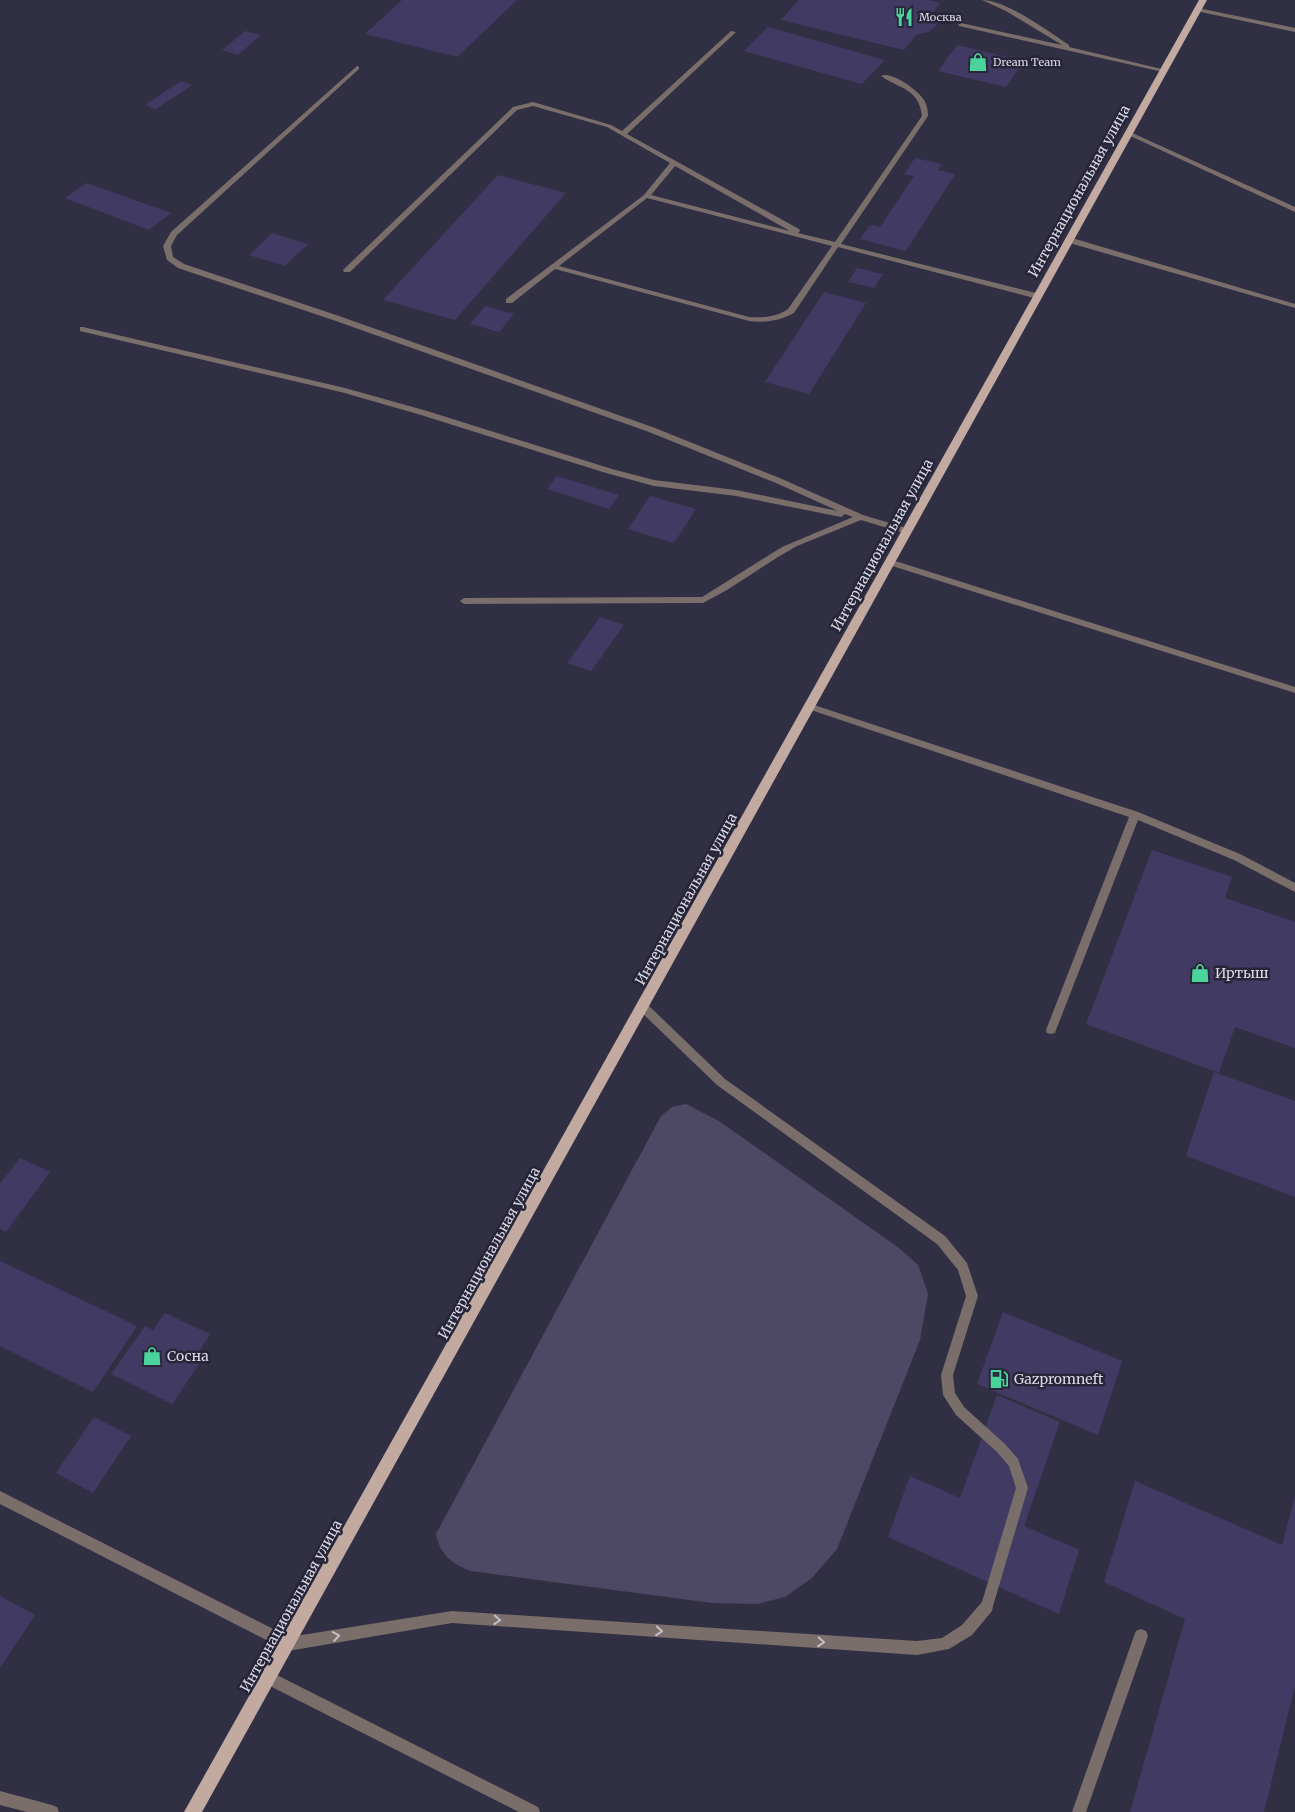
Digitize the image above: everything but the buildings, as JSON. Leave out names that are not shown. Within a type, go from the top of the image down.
[{"type":"main road","name":"Интернациональная улица","points":[[194,1812],[811,707],[1068,240],[1200,5]]},
{"type":"lane","points":[[985,0],[1008,10],[1075,50]]},
{"type":"lane","points":[[1200,5],[1295,30]]},
{"type":"lane","points":[[961,25],[1163,70]]},
{"type":"lane","points":[[624,133],[733,32]]},
{"type":"lane","points":[[356,68],[174,234],[167,246],[170,258],[181,266],[336,318],[652,430],[779,481],[860,517]]},
{"type":"lane","points":[[554,267],[749,318],[764,320],[780,318],[791,311],[925,116],[926,107],[914,92],[903,84],[884,76]]},
{"type":"lane","points":[[347,270],[515,108],[532,104],[599,121],[624,133],[808,238]]},
{"type":"lane","points":[[1128,133],[1295,210]]},
{"type":"lane","points":[[509,301],[646,196],[675,162]]},
{"type":"lane","points":[[646,196],[1037,296]]},
{"type":"lane","points":[[1068,240],[1295,306]]},
{"type":"lane","points":[[83,329],[342,390],[654,483],[727,491],[860,517],[907,531]]},
{"type":"lane","points":[[464,601],[703,600],[719,592],[759,564],[787,548],[860,517]]},
{"type":"lane","points":[[890,562],[1295,690]]},
{"type":"lane","points":[[811,707],[1135,816],[1237,858],[1295,888]]},
{"type":"lane","points":[[1051,1030],[1135,816]]},
{"type":"lane","points":[[0,1497],[288,1644],[452,1617],[917,1648],[944,1644],[967,1630],[987,1606],[1022,1488],[1014,1463],[1001,1448],[960,1411],[949,1395],[946,1375],[972,1296],[963,1267],[941,1240],[721,1082],[643,1007]]},
{"type":"lane","points":[[1079,1812],[1141,1636]]},
{"type":"lane","points":[[268,1678],[533,1812]]},
{"type":"lane","points":[[0,1798],[52,1812]]},
{"type":"shaded area","points":[[686,1104],[719,1121],[899,1248],[918,1265],[928,1294],[920,1340],[837,1549],[812,1578],[785,1597],[757,1604],[712,1603],[471,1571],[464,1568],[448,1558],[440,1548],[436,1534],[661,1116],[672,1107]]},
{"type":"place","name":"Москва","points":[[904,17]]},
{"type":"place","name":"Dream Team","points":[[978,62]]},
{"type":"place","name":"Иртыш","points":[[1200,973]]},
{"type":"place","name":"Сосна","points":[[152,1356]]},
{"type":"place","name":"Gazpromneft","points":[[999,1379]]}]
